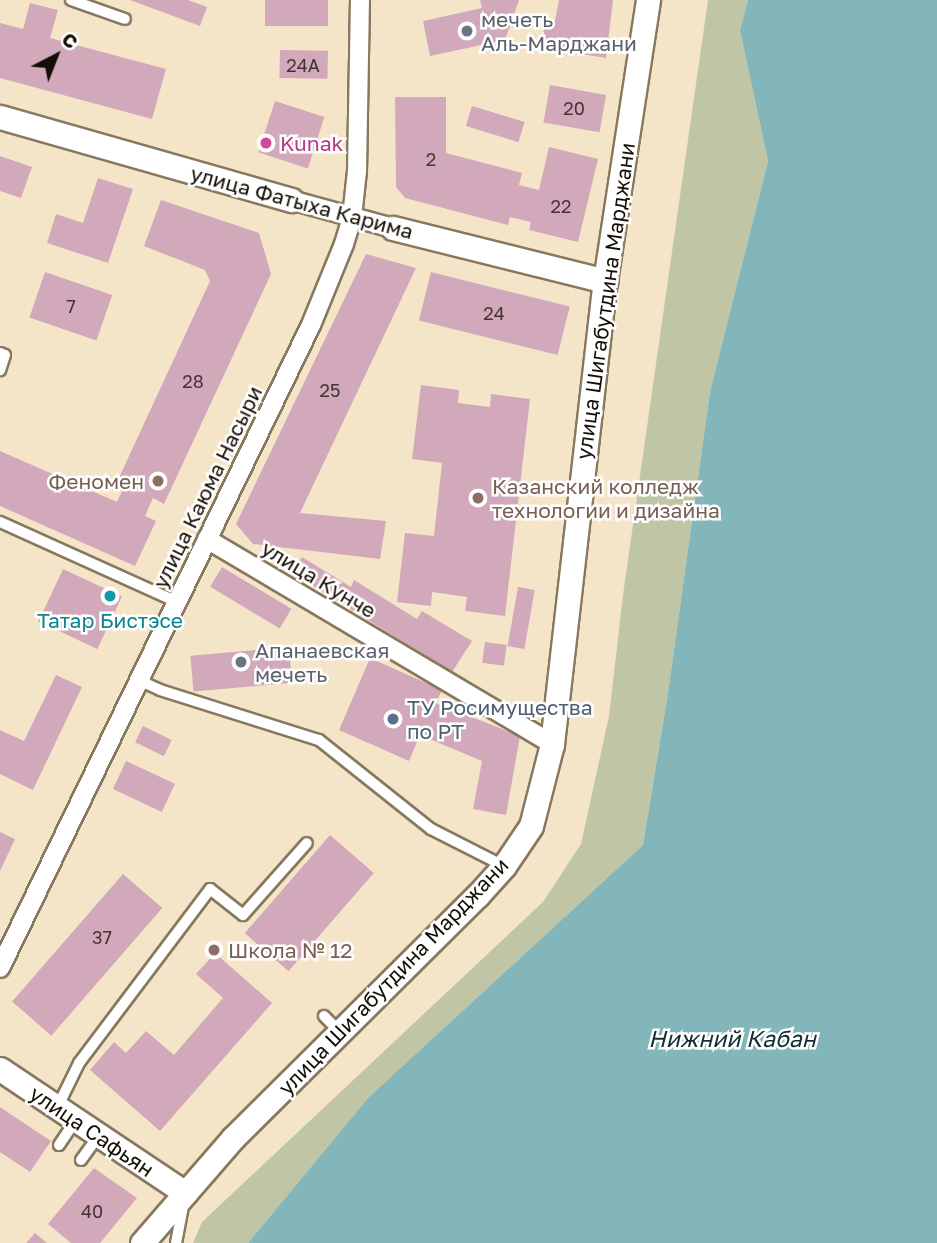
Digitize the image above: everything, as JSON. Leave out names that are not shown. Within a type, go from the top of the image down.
[{"type":"street","name":"улица Каюма Насыри","points":[[0,968],[311,325],[352,217],[357,171],[360,0]]},
{"type":"street","name":"улица Шигабутдина Марджани","points":[[142,1243],[332,1024],[504,866],[531,826],[552,744],[605,281],[648,0]]},
{"type":"street","name":"улица Фатыха Карима","points":[[0,117],[352,217],[605,281]]},
{"type":"street","name":"улица Кунче","points":[[207,539],[552,744]]},
{"type":"street","name":"улица Сафьян","points":[[2,1076],[67,1114],[185,1193]]},
{"type":"lane","points":[[71,0],[125,19]]},
{"type":"lane","points":[[0,353],[5,355],[0,370]]},
{"type":"lane","points":[[0,522],[177,602]]},
{"type":"lane","points":[[138,680],[160,690],[319,740],[431,829],[504,866]]},
{"type":"lane","points":[[59,1145],[79,1063],[210,889],[243,915],[307,843]]},
{"type":"lane","points":[[81,1160],[99,1135]]},
{"type":"lane","points":[[176,1243],[185,1193]]},
{"type":"green space","points":[[708,0],[748,0],[740,30],[768,161],[710,392],[668,693],[643,845],[369,1097],[248,1243],[193,1243],[202,1222],[543,902],[581,844],[609,716],[623,595]]},
{"type":"water","name":"Нижний Кабан","points":[[748,0],[937,0],[937,1243],[248,1243],[369,1097],[643,845],[668,693],[710,392],[768,161],[740,30]]},
{"type":"building","points":[[130,0],[188,0],[207,7],[200,26]]},
{"type":"building","points":[[265,0],[328,0],[328,26],[265,26]]},
{"type":"building","name":"мечеть Аль-Марджани","points":[[480,0],[519,0],[505,40],[430,56],[423,21],[482,8]]},
{"type":"building","points":[[559,0],[613,0],[606,58],[538,47],[546,23],[555,21]]},
{"type":"building","points":[[30,3],[58,10],[50,38],[166,69],[152,119],[0,78],[0,23],[23,29]]},
{"type":"building","points":[[280,50],[328,51],[328,79],[280,78]]},
{"type":"building","points":[[550,85],[606,95],[600,132],[543,122]]},
{"type":"building","points":[[395,97],[446,97],[446,153],[522,173],[519,185],[539,190],[549,147],[598,159],[578,242],[529,230],[531,222],[510,217],[508,225],[405,198],[396,187]]},
{"type":"building","points":[[275,101],[324,117],[308,168],[258,152]]},
{"type":"building","points":[[472,106],[525,122],[518,142],[466,126]]},
{"type":"building","points":[[0,156],[32,167],[21,198],[0,191]]},
{"type":"building","points":[[98,178],[133,189],[108,263],[47,243],[56,214],[83,223]]},
{"type":"building","points":[[161,200],[259,233],[271,274],[164,504],[153,498],[145,516],[156,521],[135,566],[0,506],[0,451],[117,502],[125,485],[117,482],[210,281],[205,270],[144,246]]},
{"type":"building","points":[[366,254],[416,268],[300,513],[386,521],[380,559],[253,544],[236,524]]},
{"type":"building","points":[[45,272],[112,295],[97,341],[29,317]]},
{"type":"building","points":[[431,272],[570,307],[558,355],[419,321]]},
{"type":"building","name":"Казанский колледж технологии и дизайна","points":[[421,385],[459,390],[458,403],[490,407],[491,394],[530,399],[505,616],[465,611],[467,597],[432,592],[431,606],[397,602],[405,533],[434,536],[442,463],[412,459]]},
{"type":"building","points":[[302,557],[351,587],[354,580],[417,619],[422,611],[472,641],[452,672],[292,573]]},
{"type":"building","points":[[222,567],[291,609],[280,628],[210,587]]},
{"type":"building","points":[[63,569],[122,596],[97,649],[38,622]]},
{"type":"building","points":[[518,587],[535,590],[524,649],[508,646]]},
{"type":"building","points":[[485,642],[507,645],[504,666],[482,663]]},
{"type":"building","name":"Апанаевская мечеть","points":[[289,647],[292,683],[194,691],[190,656]]},
{"type":"building","points":[[370,658],[442,690],[436,703],[520,736],[506,815],[473,809],[482,761],[420,735],[409,761],[339,730]]},
{"type":"building","points":[[56,675],[82,687],[33,790],[0,774],[0,730],[24,741]]},
{"type":"building","points":[[143,726],[172,740],[164,756],[135,742]]},
{"type":"building","points":[[126,761],[175,784],[162,812],[113,789]]},
{"type":"building","points":[[0,832],[15,839],[0,871]]},
{"type":"building","points":[[330,835],[374,873],[288,971],[245,933]]},
{"type":"building","points":[[123,874],[162,908],[51,1036],[12,1002]]},
{"type":"building","points":[[215,953],[272,1003],[160,1131],[90,1070],[114,1042],[126,1053],[146,1031],[174,1055],[223,998],[196,974]]},
{"type":"building","points":[[0,1107],[51,1141],[30,1172],[0,1152]]},
{"type":"building","points":[[94,1168],[137,1198],[100,1243],[71,1243],[48,1224]]},
{"type":"building","points":[[35,1233],[47,1243],[26,1243]]},
{"type":"place","name":"мечеть Аль-Марджани","points":[[467,31]]},
{"type":"place","name":"Kunak","points":[[266,143]]},
{"type":"place","name":"Феномен","points":[[158,481]]},
{"type":"place","name":"Казанский колледж технологии и дизайна","points":[[478,498]]},
{"type":"place","name":"Татар Бистэсе","points":[[110,596]]},
{"type":"place","name":"Апанаевская мечеть","points":[[241,662]]},
{"type":"place","name":"ТУ Росимущества по РТ","points":[[393,719]]},
{"type":"place","name":"Школа № 12","points":[[214,950]]}]
